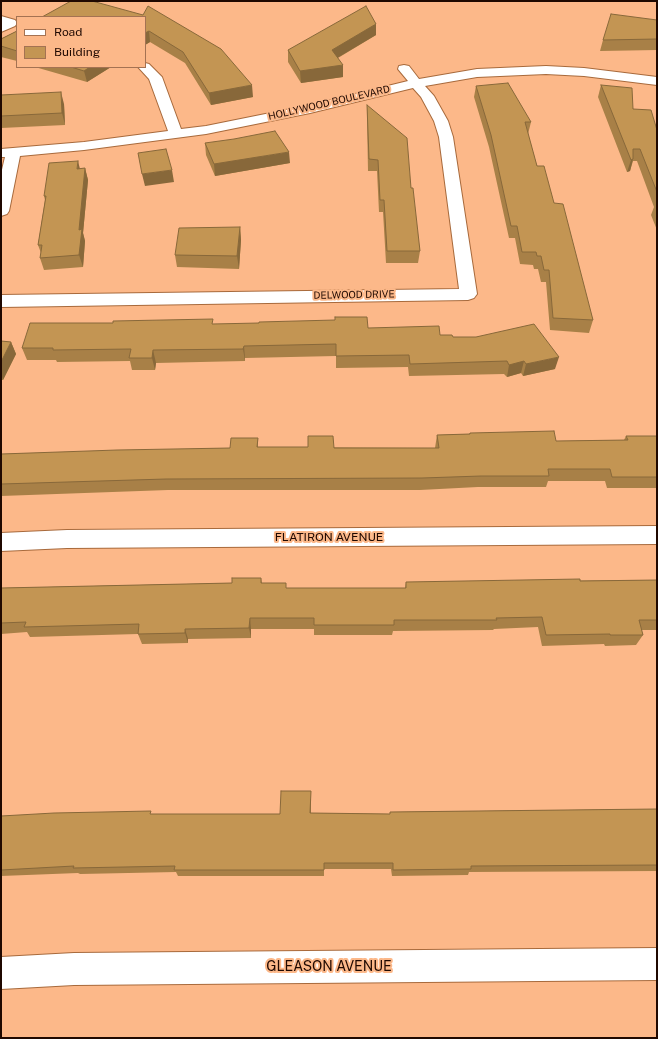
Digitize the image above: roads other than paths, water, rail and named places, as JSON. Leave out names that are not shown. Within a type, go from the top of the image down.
[{"type":"street","points":[[145,68],[155,77],[176,134]]},
{"type":"street","name":"DELWOOD DRIVE","points":[[1,300],[468,294],[446,137],[435,110],[417,83],[404,69]]},
{"type":"street","name":"HOLLYWOOD BOULEVARD","points":[[7,152],[176,134],[296,113],[417,83],[477,73],[546,70],[591,73],[657,81]]},
{"type":"street","points":[[1,211],[7,152]]},
{"type":"street","name":"FLATIRON AVENUE","points":[[1,542],[75,539],[657,534]]},
{"type":"street","name":"GLEASON AVENUE","points":[[1,973],[74,969],[657,964]]}]
